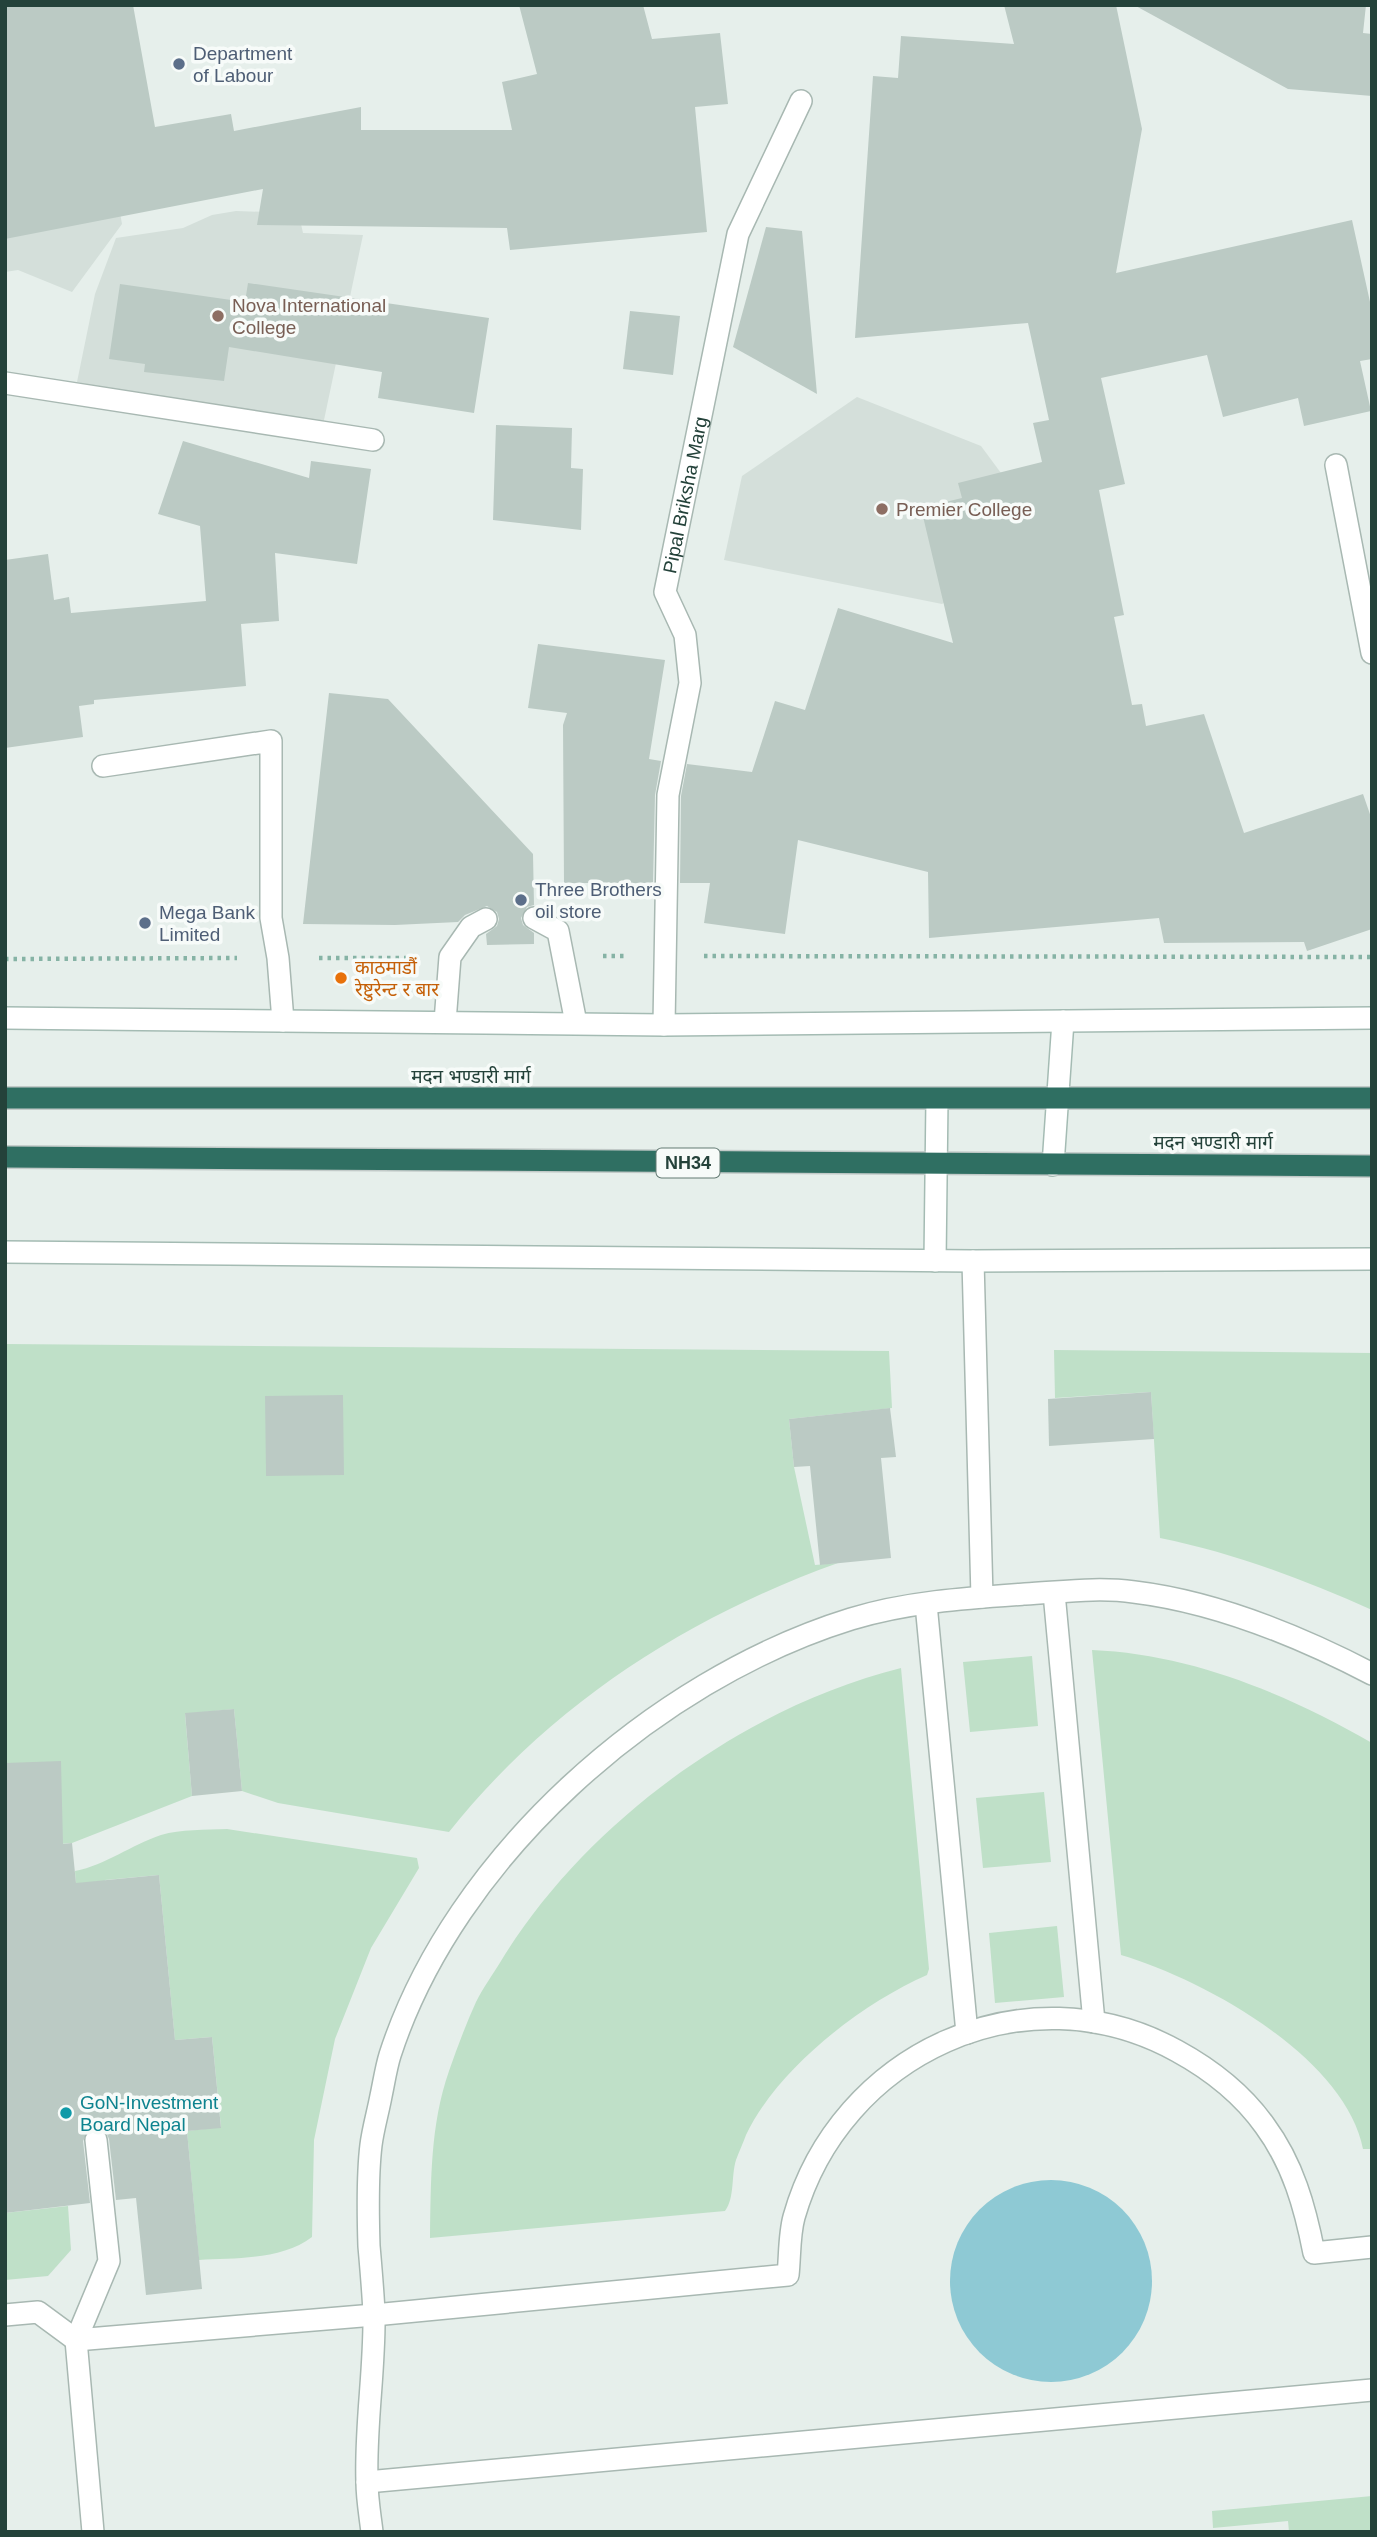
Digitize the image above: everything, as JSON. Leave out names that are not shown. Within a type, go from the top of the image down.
[{"type":"highway","name":"मदन भण्डारी मार्ग","points":[[5,1098],[1372,1098]]},
{"type":"highway","name":"मदन भण्डारी मार्ग","points":[[5,1157],[1372,1166]]},
{"type":"street","name":"Pipal Briksha Marg","points":[[664,1025],[668,795],[690,683],[685,635],[665,593],[738,234],[801,101]]},
{"type":"street","points":[[5,383],[373,440]]},
{"type":"street","points":[[1336,465],[1372,653]]},
{"type":"street","points":[[103,766],[271,741],[271,918],[278,958],[283,1021]]},
{"type":"street","points":[[534,918],[558,931],[576,1023]]},
{"type":"street","points":[[445,1023],[450,957],[471,927],[486,919]]},
{"type":"street","points":[[5,1018],[664,1025],[1372,1018]]},
{"type":"street","points":[[1053,1165],[1063,1021]]},
{"type":"street","points":[[935,1261],[937,1099]]},
{"type":"street","points":[[5,1252],[935,1261],[1372,1259]]},
{"type":"street","points":[[973,1261],[982,1597]]},
{"type":"street","points":[[372,2532],[367,2482],[374,2315],[369,2221],[371,2146],[390,2056],[423,1974],[467,1901],[519,1836],[576,1780],[636,1732],[695,1692],[753,1660],[805,1635],[852,1618],[926,1604],[1095,1589],[1133,1591],[1183,1601],[1239,1617],[1302,1641],[1372,1674]]},
{"type":"street","points":[[1054,1592],[1094,2022]]},
{"type":"street","points":[[926,1604],[967,2033]]},
{"type":"street","points":[[5,2315],[38,2312],[76,2340],[374,2315],[788,2275],[793,2220],[808,2176],[831,2136],[859,2101],[894,2069],[934,2046],[967,2033],[1022,2020],[1068,2019],[1114,2025],[1157,2040],[1198,2062],[1234,2091],[1265,2125],[1289,2164],[1305,2207],[1314,2253],[1372,2247]]},
{"type":"street","points":[[93,2532],[76,2340],[109,2261],[96,2140]]},
{"type":"street","points":[[367,2482],[1372,2390]]},
{"type":"shaded area","points":[[109,152],[122,224],[72,292],[18,270],[5,272],[5,174]]},
{"type":"shaded area","name":"Nova International College","points":[[236,211],[268,212],[301,224],[303,233],[363,235],[320,439],[77,382],[95,294],[116,238],[183,228],[212,215]]},
{"type":"shaded area","name":"Premier College","points":[[857,397],[981,446],[1052,542],[942,604],[724,560],[742,476]]},
{"type":"green space","points":[[5,1344],[889,1351],[892,1408],[789,1419],[794,1467],[815,1565],[838,1563],[728,1610],[675,1638],[625,1670],[577,1705],[531,1744],[449,1832],[278,1803],[242,1791],[234,1709],[185,1714],[192,1796],[72,1843],[5,1849]]},
{"type":"green space","points":[[1054,1350],[1372,1353],[1372,1610],[1268,1568],[1215,1551],[1160,1538],[1151,1392],[1055,1398]]},
{"type":"green space","points":[[1092,1650],[1166,1659],[1202,1668],[1306,1708],[1372,1743],[1372,2149],[1363,2149],[1351,2115],[1329,2083],[1301,2054],[1267,2027],[1192,1983],[1121,1955]]},
{"type":"green space","points":[[1032,1656],[1038,1726],[970,1732],[963,1662]]},
{"type":"green space","points":[[901,1668],[929,1969],[927,1975],[902,1987],[849,2021],[824,2041],[778,2086],[746,2135],[736,2160],[730,2200],[725,2211],[430,2238],[435,2133],[449,2071],[479,1997],[536,1910],[577,1862],[623,1818],[674,1777],[728,1741],[784,1711],[842,1686]]},
{"type":"green space","points":[[1044,1792],[1051,1862],[983,1868],[976,1798]]},
{"type":"green space","points":[[227,1829],[417,1858],[419,1868],[371,1948],[335,2039],[314,2140],[312,2237],[300,2245],[273,2254],[199,2260],[187,2131],[221,2127],[212,2037],[175,2040],[159,1875],[105,1880],[89,2051],[75,1871],[161,1835]]},
{"type":"green space","points":[[1057,1926],[1064,1997],[995,2003],[989,1933]]},
{"type":"green space","points":[[68,2206],[71,2250],[48,2276],[5,2280],[5,2213]]},
{"type":"green space","points":[[1372,2496],[1372,2532],[1289,2532],[1288,2521],[1213,2528],[1212,2511]]},
{"type":"water","points":[[1051,2180],[1090,2188],[1123,2209],[1144,2242],[1152,2281],[1144,2320],[1123,2353],[1090,2374],[1051,2382],[1012,2374],[979,2353],[958,2320],[950,2281],[958,2242],[979,2209],[1012,2188]]},
{"type":"building","points":[[5,5],[133,5],[155,127],[231,114],[234,131],[361,107],[361,130],[512,130],[502,82],[537,74],[519,5],[643,5],[652,39],[720,33],[728,104],[695,107],[707,232],[510,250],[507,228],[257,225],[263,189],[5,239]]},
{"type":"building","points":[[1004,5],[1116,5],[1142,129],[1116,273],[1352,220],[1372,311],[1372,359],[1360,361],[1371,411],[1304,426],[1298,398],[1223,417],[1207,355],[1101,378],[1125,484],[1099,490],[1124,615],[1114,617],[1132,705],[1142,704],[1146,726],[1204,714],[1244,833],[1363,794],[1372,820],[1372,929],[1307,951],[1304,942],[1164,943],[1159,918],[929,938],[928,872],[798,840],[785,934],[704,923],[710,883],[680,883],[681,796],[687,764],[752,772],[775,701],[805,710],[838,608],[953,643],[921,508],[962,498],[958,483],[1042,462],[1033,423],[1049,420],[1028,323],[855,338],[873,76],[898,78],[901,36],[1014,44]]},
{"type":"building","points":[[1134,5],[1366,5],[1363,33],[1372,34],[1372,96],[1288,89]]},
{"type":"building","points":[[766,227],[802,231],[817,394],[733,347]]},
{"type":"building","points":[[248,283],[489,318],[474,413],[378,398],[382,372],[229,347],[224,381],[144,372],[145,364],[109,359],[120,284],[245,302]]},
{"type":"building","points":[[630,311],[680,316],[673,375],[623,369]]},
{"type":"building","points":[[496,425],[572,428],[571,468],[583,469],[581,530],[493,520]]},
{"type":"building","points":[[183,441],[309,478],[311,461],[371,469],[357,564],[275,553],[279,621],[241,624],[246,686],[94,700],[94,704],[79,706],[83,737],[5,748],[5,560],[48,554],[54,600],[69,597],[71,613],[206,601],[200,526],[158,514]]},
{"type":"building","points":[[538,644],[665,660],[649,759],[661,761],[655,795],[653,883],[564,883],[563,725],[567,713],[528,708]]},
{"type":"building","points":[[329,693],[388,699],[533,854],[534,905],[527,907],[521,918],[523,925],[534,933],[534,944],[487,945],[486,934],[497,926],[499,919],[497,912],[487,906],[465,915],[458,922],[395,925],[303,924]]},
{"type":"building","points":[[1151,1392],[1154,1439],[1049,1446],[1048,1399]]},
{"type":"building","points":[[343,1395],[344,1475],[266,1476],[265,1396]]},
{"type":"building","points":[[890,1408],[896,1457],[881,1458],[891,1558],[820,1565],[810,1466],[794,1467],[789,1419]]},
{"type":"building","points":[[234,1709],[242,1791],[192,1796],[185,1713]]},
{"type":"building","points":[[61,1761],[63,1844],[72,1843],[76,1883],[159,1875],[175,2040],[212,2037],[221,2128],[187,2131],[202,2289],[146,2295],[136,2198],[116,2200],[109,2139],[101,2128],[89,2129],[83,2141],[90,2203],[5,2213],[5,1763]]},
{"type":"place","name":"Department of Labour","points":[[179,64]]},
{"type":"place","name":"Nova International College","points":[[218,316]]},
{"type":"place","name":"Premier College","points":[[882,509]]},
{"type":"place","name":"Three Brothers oil store","points":[[521,900]]},
{"type":"place","name":"Mega Bank Limited","points":[[145,923]]},
{"type":"place","name":"काठमाडौं रेष्टुरेन्ट र बार","points":[[341,978]]},
{"type":"place","name":"GoN-Investment Board Nepal","points":[[66,2113]]}]
